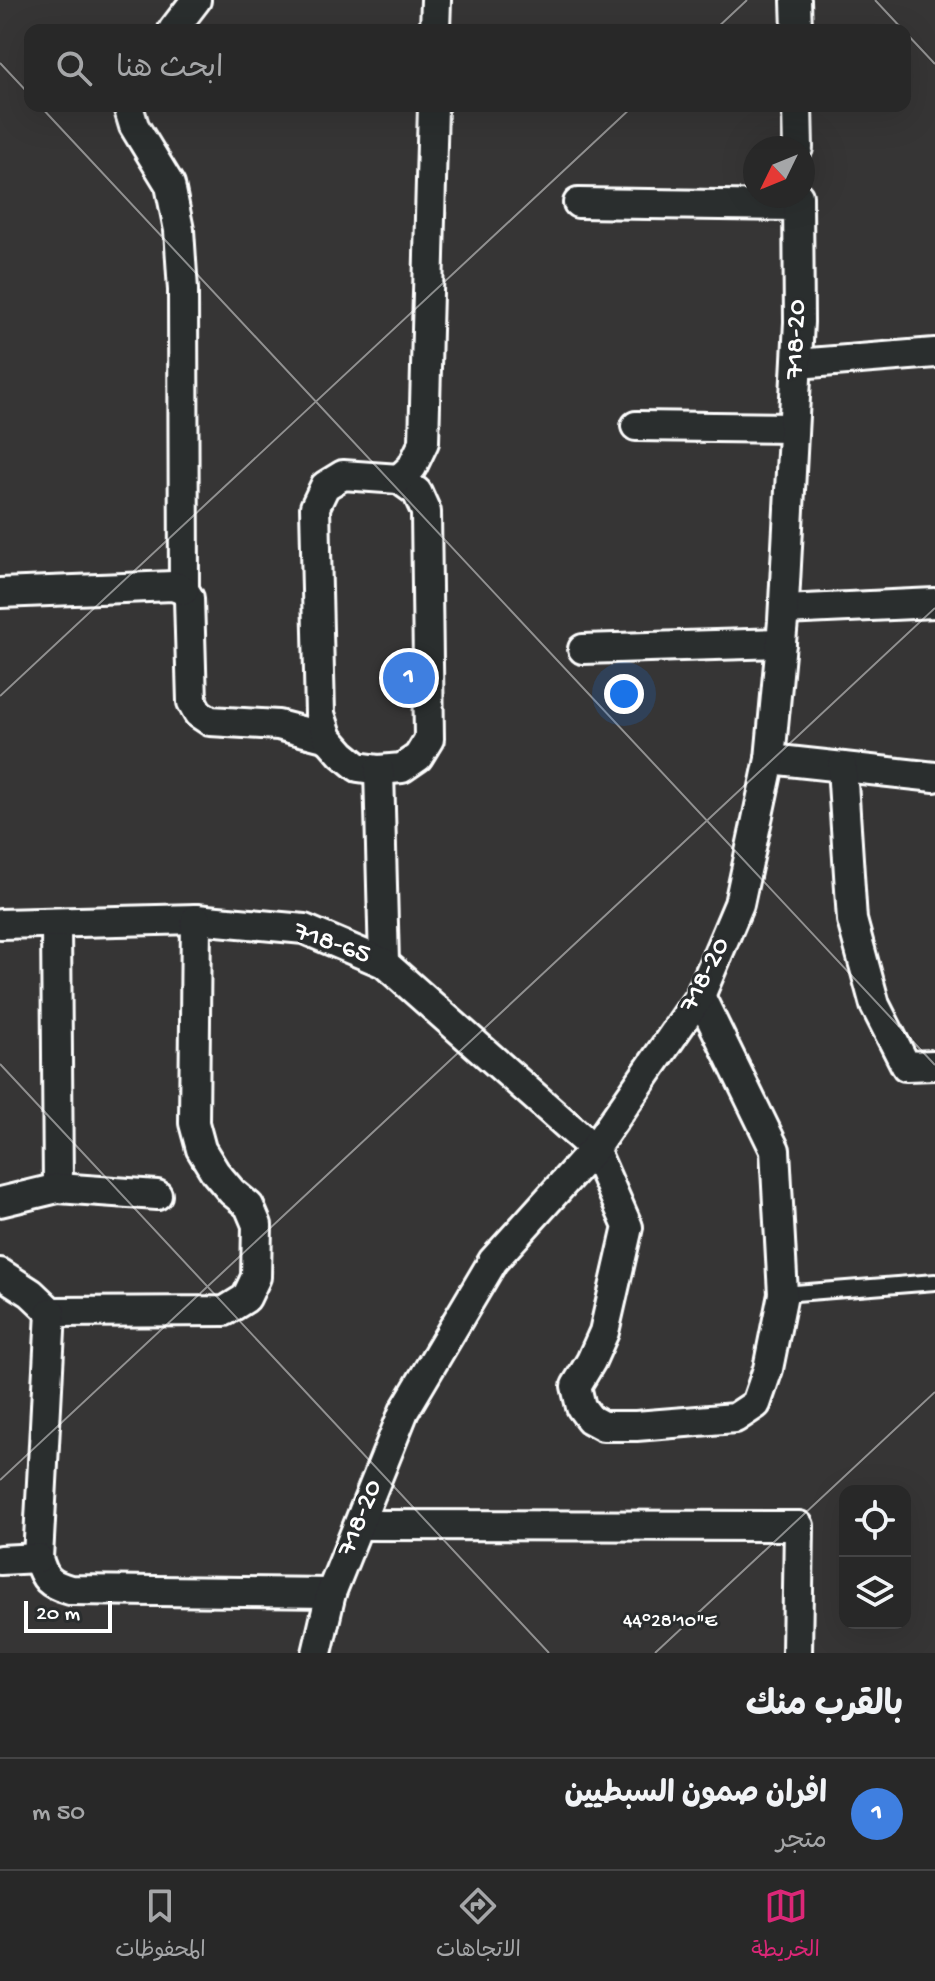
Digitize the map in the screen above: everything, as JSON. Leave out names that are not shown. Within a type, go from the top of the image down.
[{"type":"street","points":[[178,24],[196,0]]},
{"type":"street","points":[[435,24],[436,0]]},
{"type":"street","points":[[796,0],[797,24]]},
{"type":"street","points":[[130,112],[134,126],[170,185],[179,230],[183,290],[184,590],[189,598],[192,702],[198,713],[210,721],[278,725],[328,738]]},
{"type":"street","points":[[399,479],[412,467],[424,442],[433,112]]},
{"type":"street","points":[[797,112],[798,136]]},
{"type":"street","points":[[578,203],[743,202]]},
{"type":"street","name":"718-20","points":[[317,1653],[331,1593],[404,1411],[493,1261],[594,1149],[700,996],[739,904],[770,759],[784,610],[799,322],[798,208]]},
{"type":"street","points":[[797,364],[935,353]]},
{"type":"street","points":[[636,426],[793,428]]},
{"type":"street","points":[[343,475],[399,479],[417,492],[426,512],[429,739],[418,757],[402,768],[379,770],[358,767],[328,738],[320,714],[315,507],[325,486],[343,475]]},
{"type":"street","points":[[0,593],[173,586],[184,590]]},
{"type":"street","points":[[784,610],[935,603]]},
{"type":"street","points":[[583,649],[781,643]]},
{"type":"street","points":[[770,759],[935,777]]},
{"type":"street","points":[[842,767],[852,920],[875,1005],[906,1066],[935,1065]]},
{"type":"street","points":[[379,770],[384,963]]},
{"type":"street","points":[[0,1273],[31,1293],[51,1312],[225,1311],[246,1298],[256,1277],[257,1225],[249,1206],[215,1172],[201,1149],[194,1123],[196,919]]},
{"type":"street","name":"718-65","points":[[0,924],[196,919],[304,929],[384,963],[594,1149]]},
{"type":"street","points":[[56,923],[58,1188]]},
{"type":"street","points":[[594,1149],[628,1227],[604,1332],[576,1386],[581,1407],[590,1419],[603,1426],[735,1418],[756,1404],[768,1369],[783,1294],[775,1150],[700,996]]},
{"type":"street","points":[[0,1202],[58,1188],[157,1195]]},
{"type":"street","points":[[51,1312],[38,1558],[43,1574],[52,1583],[70,1590],[331,1593]]},
{"type":"street","points":[[359,1525],[799,1526],[797,1653]]},
{"type":"street","points":[[0,1560],[38,1558]]},
{"type":"lane","points":[[783,1294],[935,1282]]},
{"type":"place","name":"افران صمون السبطيين","points":[[409,678]]}]
